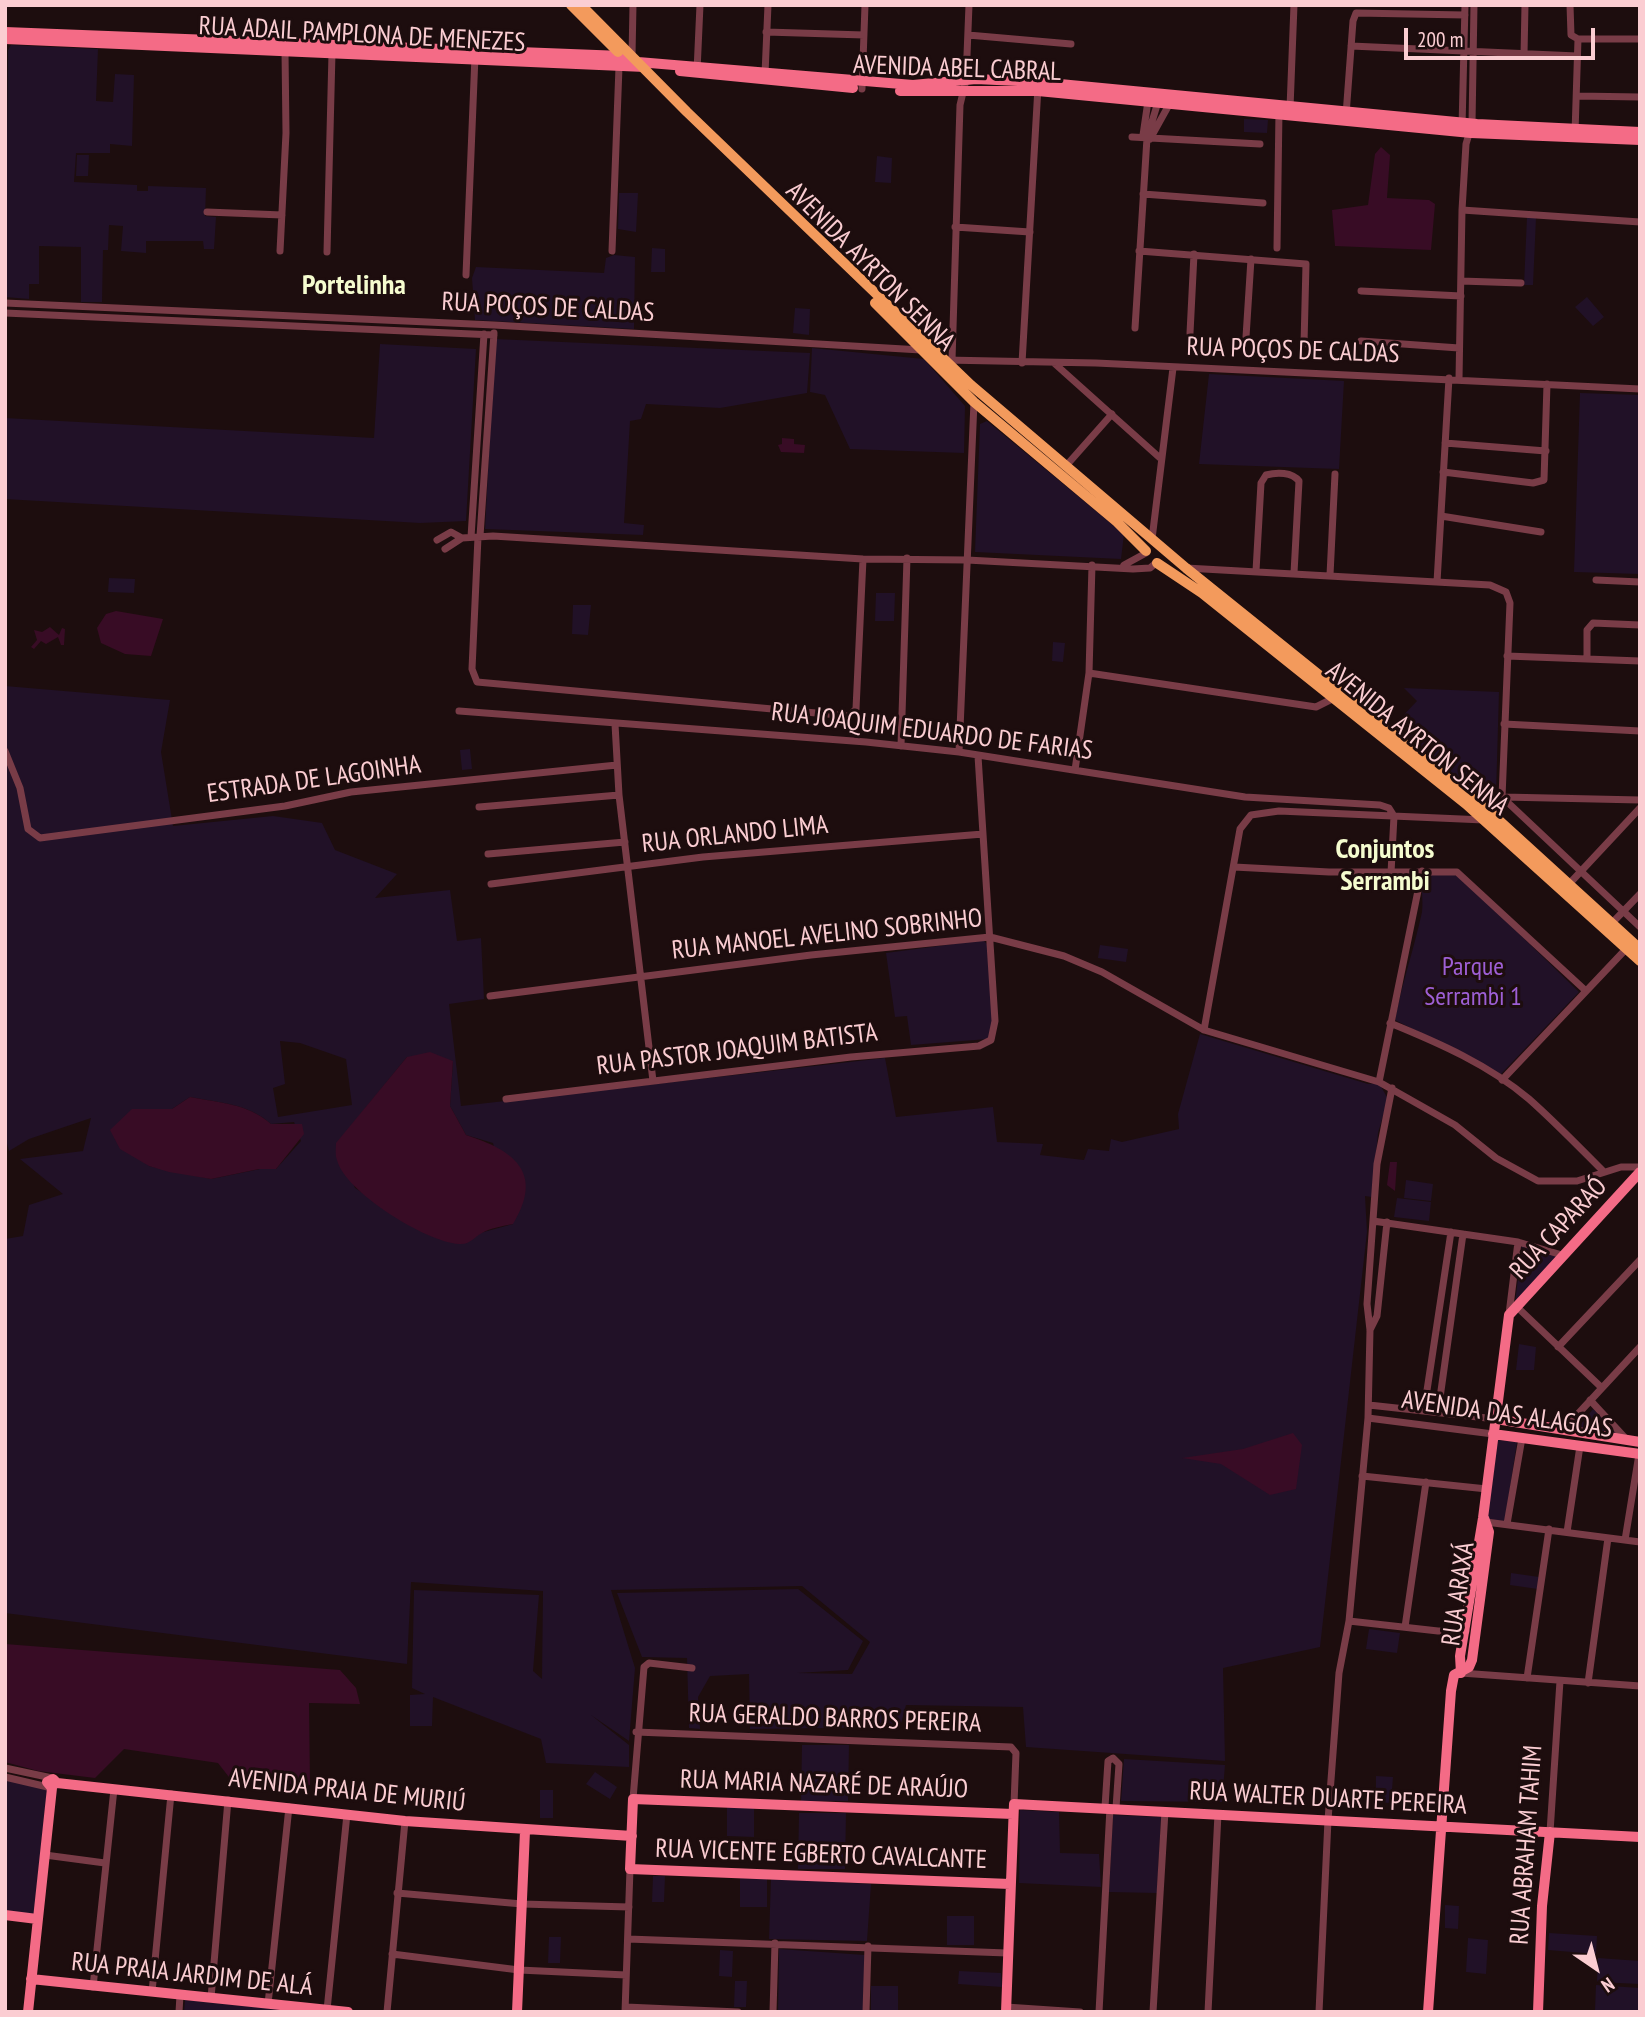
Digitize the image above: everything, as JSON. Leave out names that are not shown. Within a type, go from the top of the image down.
[{"type":"main road","name":"AVENIDA AYRTON SENNA","points":[[570,5],[1065,467],[1186,568],[1205,589],[1332,699],[1488,817]]},
{"type":"main road","name":"AVENIDA AYRTON SENNA","points":[[581,5],[631,62],[974,402],[1117,522],[1146,552],[1150,561],[1205,589],[1488,817],[1549,871],[1640,961]]},
{"type":"main road","name":"RUA ADAIL PAMPLONA DE MENEZES","points":[[5,32],[83,34],[265,50],[631,62]]},
{"type":"main road","points":[[71,43],[82,40],[83,34]]},
{"type":"main road","points":[[94,44],[96,37],[106,36]]},
{"type":"main road","name":"RUA ADAIL PAMPLONA DE MENEZES","points":[[5,40],[94,44],[279,41],[475,56]]},
{"type":"main road","points":[[265,50],[277,48],[279,41]]},
{"type":"main road","points":[[287,51],[291,45],[301,43]]},
{"type":"main road","name":"AVENIDA ABEL CABRAL","points":[[631,62],[862,85],[963,91],[1038,87],[1153,102],[1283,109]]},
{"type":"main road","name":"AVENIDA ABEL CABRAL","points":[[862,85],[924,85],[966,80],[1467,128],[1640,140]]},
{"type":"main road","name":"AVENIDA ABEL CABRAL","points":[[1575,135],[1640,132]]},
{"type":"main road","points":[[1146,552],[1151,545],[1158,544],[1164,559],[1158,565]]},
{"type":"main road","name":"AVENIDA AYRTON SENNA","points":[[1549,871],[1570,883],[1640,949]]},
{"type":"main road","name":"RUA CAPARAÓ","points":[[1513,1311],[1562,1255],[1638,1178]]},
{"type":"main road","name":"RUA ARAXÁ","points":[[1428,2012],[1452,1682],[1454,1675],[1470,1665],[1467,1631],[1484,1520],[1493,1434],[1513,1311]]},
{"type":"main road","name":"AVENIDA DAS ALAGOAS","points":[[1496,1419],[1635,1440]]},
{"type":"main road","name":"AVENIDA DAS ALAGOAS","points":[[1493,1434],[1639,1454]]},
{"type":"main road","points":[[1598,1449],[1600,1436]]},
{"type":"main road","name":"RUA ARAXÁ","points":[[1469,1646],[1488,1539],[1484,1520]]},
{"type":"main road","points":[[28,2012],[54,1783]]},
{"type":"main road","name":"AVENIDA PRAIA DE MURIÚ","points":[[54,1783],[405,1821],[632,1836]]},
{"type":"main road","points":[[631,1869],[633,1799]]},
{"type":"main road","name":"RUA MARIA NAZARÉ DE ARAÚJO","points":[[633,1799],[1014,1809]]},
{"type":"main road","name":"RUA WALTER DUARTE PEREIRA","points":[[1014,1809],[1110,1808],[1640,1838]]},
{"type":"main road","points":[[1006,2010],[1014,1809]]},
{"type":"main road","points":[[517,2012],[525,1831]]},
{"type":"main road","name":"RUA ABRAHAM TAHIM","points":[[1538,2012],[1536,1965],[1550,1832]]},
{"type":"main road","name":"RUA VICENTE EGBERTO CAVALCANTE","points":[[631,1869],[1010,1884]]},
{"type":"main road","points":[[5,1915],[37,1919]]},
{"type":"main road","name":"RUA PRAIA JARDIM DE ALÁ","points":[[31,1979],[268,2004],[299,2010],[348,2012]]},
{"type":"street","points":[[612,251],[631,62],[633,5]]},
{"type":"street","points":[[698,69],[700,5]]},
{"type":"street","points":[[765,76],[768,5]]},
{"type":"street","points":[[862,85],[865,5]]},
{"type":"street","points":[[948,360],[969,5]]},
{"type":"street","points":[[1277,248],[1283,109],[1294,5]]},
{"type":"street","points":[[1465,5],[1467,128]]},
{"type":"street","points":[[1437,582],[1445,443],[1458,348],[1462,210],[1474,53],[1474,5]]},
{"type":"street","points":[[1524,55],[1525,5]]},
{"type":"street","points":[[1570,5],[1571,35],[1578,39],[1640,39]]},
{"type":"street","points":[[1346,116],[1352,28],[1354,16],[1359,10],[1400,9],[1465,15]]},
{"type":"street","points":[[766,32],[864,35]]},
{"type":"street","points":[[968,36],[1071,44]]},
{"type":"street","points":[[1575,135],[1578,39]]},
{"type":"street","points":[[1351,46],[1577,57]]},
{"type":"street","points":[[280,251],[287,51]]},
{"type":"street","points":[[327,252],[332,53]]},
{"type":"street","points":[[466,275],[475,56]]},
{"type":"street","points":[[1022,363],[1038,87]]},
{"type":"street","points":[[1577,96],[1640,97]]},
{"type":"street","points":[[1135,328],[1147,140],[1153,102]]},
{"type":"street","points":[[1147,140],[1170,103]]},
{"type":"street","points":[[1132,137],[1147,140],[1260,144]]},
{"type":"street","points":[[1143,194],[1264,203]]},
{"type":"street","points":[[1462,210],[1640,222]]},
{"type":"street","points":[[206,212],[282,215]]},
{"type":"street","points":[[955,227],[1030,232]]},
{"type":"street","points":[[1139,251],[1294,261],[1307,266],[1304,344]]},
{"type":"street","points":[[1190,332],[1194,254]]},
{"type":"street","points":[[1246,337],[1251,258]]},
{"type":"street","points":[[1461,281],[1521,283]]},
{"type":"street","points":[[1361,291],[1459,296]]},
{"type":"street","name":"RUA POÇOS DE CALDAS","points":[[5,303],[494,325],[921,350]]},
{"type":"street","name":"RUA POÇOS DE CALDAS","points":[[5,313],[494,335]]},
{"type":"street","points":[[473,537],[494,325]]},
{"type":"street","points":[[484,334],[473,537],[473,674],[477,682],[485,685],[635,695],[849,716],[855,713],[863,559]]},
{"type":"street","points":[[1362,341],[1458,348]]},
{"type":"street","name":"RUA POÇOS DE CALDAS","points":[[948,360],[1455,378],[1640,388]]},
{"type":"street","points":[[1054,362],[1160,458]]},
{"type":"street","points":[[1158,544],[1160,458],[1172,368]]},
{"type":"street","points":[[1443,472],[1537,483],[1545,477],[1547,383]]},
{"type":"street","points":[[958,752],[974,402]]},
{"type":"street","points":[[1065,467],[1112,414]]},
{"type":"street","points":[[1445,443],[1546,451]]},
{"type":"street","points":[[1256,571],[1260,492],[1264,477],[1275,473],[1296,477],[1299,490],[1294,573]]},
{"type":"street","points":[[1330,575],[1335,474]]},
{"type":"street","points":[[1441,516],[1541,531]]},
{"type":"street","points":[[437,540],[451,532],[473,537],[863,559],[907,558],[1113,567],[1158,565]]},
{"type":"street","points":[[444,549],[473,537]]},
{"type":"street","points":[[1113,567],[1132,564],[1146,552]]},
{"type":"street","points":[[901,746],[907,558]]},
{"type":"street","points":[[1075,770],[1084,688],[1089,673],[1092,565]]},
{"type":"street","points":[[1186,568],[1437,582],[1471,587],[1490,585],[1506,592],[1511,640],[1507,656],[1502,797],[1488,817]]},
{"type":"street","points":[[1205,589],[1209,570]]},
{"type":"street","points":[[1596,580],[1640,582]]},
{"type":"street","points":[[463,604],[474,604]]},
{"type":"street","points":[[1587,659],[1587,630],[1592,623],[1640,625]]},
{"type":"street","points":[[1507,656],[1640,661]]},
{"type":"street","points":[[1089,673],[1316,707],[1332,699]]},
{"type":"street","points":[[962,687],[971,686]]},
{"type":"street","name":"RUA JOAQUIM EDUARDO DE FARIAS","points":[[459,711],[958,752],[1245,797],[1380,805],[1390,808],[1394,816]]},
{"type":"street","points":[[615,724],[619,795],[653,1081]]},
{"type":"street","points":[[1504,724],[1640,731]]},
{"type":"street","name":"ESTRADA DE LAGOINHA","points":[[5,751],[20,788],[32,833],[44,838],[285,806],[351,792],[617,765]]},
{"type":"street","points":[[978,756],[990,937]]},
{"type":"street","points":[[479,807],[619,795]]},
{"type":"street","points":[[1502,797],[1640,800]]},
{"type":"street","points":[[1502,797],[1640,927]]},
{"type":"street","points":[[1570,883],[1640,808]]},
{"type":"street","name":"RUA JOAQUIM EDUARDO DE FARIAS","points":[[1234,867],[1240,829],[1251,816],[1265,811],[1488,817]]},
{"type":"street","points":[[1391,873],[1394,816]]},
{"type":"street","name":"RUA ORLANDO LIMA","points":[[491,884],[752,852],[983,834]]},
{"type":"street","points":[[488,854],[625,842]]},
{"type":"street","points":[[1204,1030],[1234,867],[1461,874],[1586,991]]},
{"type":"street","points":[[1379,1082],[1422,871]]},
{"type":"street","points":[[1612,923],[1640,894]]},
{"type":"street","name":"RUA MANOEL AVELINO SOBRINHO","points":[[490,996],[811,952],[990,937],[1064,956],[1102,972],[1204,1030],[1379,1082],[1455,1125],[1496,1158],[1538,1181],[1577,1181],[1603,1171],[1640,1167]]},
{"type":"street","name":"RUA PASTOR JOAQUIM BATISTA","points":[[506,1099],[851,1055],[973,1046],[991,1040],[995,1031],[990,937]]},
{"type":"street","points":[[1502,1080],[1626,949]]},
{"type":"street","points":[[1390,1023],[1438,1043],[1502,1080],[1528,1099],[1603,1171]]},
{"type":"street","points":[[1319,2012],[1328,1820],[1339,1673],[1349,1621],[1369,1405],[1370,1330],[1367,1313],[1373,1221],[1382,1129],[1392,1088]]},
{"type":"street","points":[[1373,1221],[1518,1242],[1562,1255]]},
{"type":"street","points":[[1370,1330],[1377,1316],[1387,1222]]},
{"type":"street","points":[[1424,1410],[1451,1232]]},
{"type":"street","points":[[1438,1412],[1463,1234]]},
{"type":"street","points":[[1518,1242],[1513,1311],[1558,1347],[1602,1388]]},
{"type":"street","points":[[1558,1347],[1640,1260]]},
{"type":"street","points":[[1563,1430],[1640,1347]]},
{"type":"street","points":[[1590,1400],[1635,1440]]},
{"type":"street","name":"AVENIDA DAS ALAGOAS","points":[[1369,1405],[1496,1419]]},
{"type":"street","name":"AVENIDA DAS ALAGOAS","points":[[1368,1418],[1493,1434]]},
{"type":"street","points":[[1507,1524],[1522,1438]]},
{"type":"street","points":[[1567,1532],[1580,1446]]},
{"type":"street","points":[[1625,1540],[1639,1454]]},
{"type":"street","points":[[1362,1476],[1487,1489]]},
{"type":"street","points":[[1405,1627],[1426,1482]]},
{"type":"street","points":[[1484,1520],[1640,1542]]},
{"type":"street","points":[[1527,1678],[1549,1529]]},
{"type":"street","points":[[1588,1682],[1608,1538]]},
{"type":"street","points":[[1349,1621],[1467,1631]]},
{"type":"street","points":[[633,1799],[643,1667],[649,1663],[692,1668]]},
{"type":"street","points":[[1460,1670],[1560,1681],[1640,1686]]},
{"type":"street","name":"RUA ABRAHAM TAHIM","points":[[1550,1832],[1560,1681]]},
{"type":"street","name":"RUA GERALDO BARROS PEREIRA","points":[[636,1732],[1003,1746],[1015,1750],[1014,1809]]},
{"type":"street","points":[[1099,2012],[1110,1808],[1108,1761],[1115,1758],[1119,1764],[1110,1808]]},
{"type":"street","name":"AVENIDA PRAIA DE MURIÚ","points":[[5,1768],[54,1783]]},
{"type":"street","name":"AVENIDA PRAIA DE MURIÚ","points":[[5,1777],[54,1783]]},
{"type":"street","points":[[93,1987],[114,1789]]},
{"type":"street","points":[[152,1992],[171,1794]]},
{"type":"street","points":[[211,1998],[229,1800]]},
{"type":"street","points":[[268,2004],[289,1807]]},
{"type":"street","points":[[1153,2012],[1165,1811]]},
{"type":"street","points":[[327,2010],[347,1814]]},
{"type":"street","points":[[1208,2012],[1218,1814]]},
{"type":"street","points":[[387,2012],[405,1821]]},
{"type":"street","points":[[45,1855],[105,1863]]},
{"type":"street","points":[[631,1869],[626,2009],[738,2012]]},
{"type":"street","points":[[397,1893],[522,1904],[629,1907]]},
{"type":"street","points":[[628,1939],[1007,1953]]},
{"type":"street","points":[[772,2012],[775,1943]]},
{"type":"street","points":[[866,2012],[868,1946]]},
{"type":"street","points":[[392,1954],[519,1970],[626,1975]]},
{"type":"street","points":[[179,2012],[180,1995]]},
{"type":"street","points":[[1006,2010],[1080,2012]]},
{"type":"green space","points":[[11,45],[98,49],[96,101],[113,102],[115,74],[134,75],[132,146],[110,144],[110,153],[76,153],[74,182],[137,185],[137,191],[148,191],[148,186],[206,188],[205,216],[216,217],[214,249],[204,249],[203,241],[146,241],[146,253],[121,251],[123,226],[109,225],[108,250],[103,250],[102,302],[81,302],[81,247],[39,246],[39,284],[29,284],[29,299],[5,297],[8,50]]},
{"type":"green space","points":[[1244,119],[1268,120],[1267,133],[1244,132]]},
{"type":"green space","points":[[77,155],[89,155],[88,176],[76,176]]},
{"type":"green space","points":[[877,156],[892,158],[891,183],[875,182]]},
{"type":"green space","points":[[619,193],[638,193],[636,232],[618,229]]},
{"type":"green space","points":[[1527,217],[1536,218],[1533,285],[1524,285]]},
{"type":"green space","points":[[652,248],[665,249],[665,272],[651,272]]},
{"type":"green space","points":[[614,255],[635,257],[634,329],[475,320],[472,278],[476,267],[604,273],[606,258]]},
{"type":"green space","points":[[1587,297],[1604,317],[1593,326],[1575,307]]},
{"type":"green space","points":[[795,308],[810,309],[809,335],[793,333]]},
{"type":"green space","points":[[495,339],[810,353],[807,393],[720,408],[646,404],[641,419],[630,421],[624,523],[644,525],[643,535],[485,529]]},
{"type":"green space","points":[[380,344],[476,349],[466,521],[420,523],[5,499],[5,418],[374,438]]},
{"type":"green space","points":[[812,348],[924,359],[965,406],[964,453],[850,449],[825,395],[810,392]]},
{"type":"green space","points":[[1209,374],[1344,381],[1339,469],[1199,464]]},
{"type":"green space","points":[[1580,393],[1640,395],[1640,574],[1574,572]]},
{"type":"green space","points":[[987,421],[1124,534],[1121,559],[975,552],[980,424]]},
{"type":"green space","points":[[109,578],[135,579],[134,593],[108,592]]},
{"type":"green space","points":[[876,593],[895,593],[894,621],[875,621]]},
{"type":"green space","points":[[573,605],[591,605],[588,635],[572,634]]},
{"type":"green space","points":[[1053,642],[1065,643],[1063,662],[1052,661]]},
{"type":"green space","points":[[5,686],[170,700],[161,752],[173,826],[273,816],[322,823],[335,850],[397,874],[375,898],[450,890],[457,941],[481,938],[484,999],[449,1004],[461,1106],[885,1058],[896,1117],[993,1107],[997,1142],[1043,1144],[1040,1155],[1084,1160],[1088,1149],[1109,1151],[1111,1139],[1122,1142],[1179,1129],[1178,1114],[1200,1034],[1368,1084],[1379,1083],[1388,1099],[1378,1133],[1372,1197],[1365,1196],[1367,1232],[1320,1647],[1223,1668],[1225,1761],[1026,1747],[1023,1707],[906,1705],[900,1727],[750,1729],[749,1674],[710,1676],[698,1697],[700,1729],[689,1728],[687,1658],[642,1657],[617,1593],[798,1589],[863,1641],[848,1670],[797,1673],[852,1674],[870,1642],[802,1586],[611,1590],[635,1668],[629,1741],[591,1715],[629,1745],[629,1767],[546,1763],[541,1739],[433,1697],[432,1726],[410,1726],[410,1695],[425,1694],[412,1688],[414,1590],[539,1595],[533,1671],[542,1679],[543,1591],[411,1582],[407,1664],[5,1613],[5,1239],[23,1236],[29,1205],[63,1194],[20,1159],[83,1151],[91,1118],[29,1139],[9,1151],[5,1136]],"holes":[[[280,1041],[300,1043],[346,1059],[352,1105],[278,1117],[273,1088],[285,1084]],[[407,1057],[453,1061],[450,1106],[466,1135],[493,1143],[513,1224],[480,1233],[429,1235],[355,1188],[337,1143]],[[190,1097],[233,1105],[252,1112],[271,1124],[294,1122],[301,1141],[276,1169],[260,1169],[211,1179],[149,1166],[132,1109],[172,1109]]]},
{"type":"green space","points":[[1404,688],[1499,692],[1496,795],[1486,800],[1394,725],[1417,701]]},
{"type":"green space","points":[[470,749],[472,769],[462,770],[460,750]]},
{"type":"green space","name":"Parque Serrambi 1","points":[[1426,875],[1455,875],[1465,881],[1579,992],[1501,1074],[1395,1020],[1422,912],[1422,887]]},
{"type":"green space","points":[[983,940],[988,945],[994,1029],[988,1039],[911,1045],[907,1016],[895,1017],[886,953]]},
{"type":"green space","points":[[1100,945],[1128,949],[1126,962],[1098,958]]},
{"type":"green space","points":[[1406,1180],[1433,1184],[1431,1201],[1404,1198]]},
{"type":"green space","points":[[1397,1198],[1431,1202],[1429,1221],[1394,1217]]},
{"type":"green space","points":[[1522,1246],[1560,1254],[1515,1303]]},
{"type":"green space","points":[[1519,1344],[1536,1347],[1534,1370],[1516,1370]]},
{"type":"green space","points":[[1593,1409],[1620,1435],[1577,1429]]},
{"type":"green space","points":[[1498,1440],[1517,1442],[1505,1521],[1487,1520]]},
{"type":"green space","points":[[1511,1573],[1539,1577],[1538,1589],[1510,1585]]},
{"type":"green space","points":[[1369,1629],[1400,1633],[1397,1653],[1366,1649]]},
{"type":"green space","points":[[802,1745],[849,1745],[848,1801],[801,1801]]},
{"type":"green space","points":[[1124,1759],[1225,1765],[1222,1802],[1121,1801]]},
{"type":"green space","points":[[595,1772],[617,1787],[610,1799],[586,1784]]},
{"type":"green space","points":[[1376,1776],[1393,1777],[1391,1803],[1376,1802]]},
{"type":"green space","points":[[5,1779],[47,1790],[34,1915],[5,1912]]},
{"type":"green space","points":[[540,1790],[553,1790],[553,1818],[540,1818]]},
{"type":"green space","points":[[727,1807],[754,1808],[754,1837],[727,1836]]},
{"type":"green space","points":[[1020,1810],[1059,1812],[1060,1853],[1099,1854],[1101,1887],[1019,1883]]},
{"type":"green space","points":[[799,1813],[846,1813],[845,1869],[798,1869]]},
{"type":"green space","points":[[1113,1815],[1161,1817],[1157,1893],[1109,1892]]},
{"type":"green space","points":[[653,1876],[665,1876],[664,1902],[652,1902]]},
{"type":"green space","points":[[740,1878],[767,1879],[767,1907],[740,1907]]},
{"type":"green space","points":[[771,1878],[871,1884],[867,1941],[769,1939]]},
{"type":"green space","points":[[1445,1905],[1459,1906],[1458,1929],[1445,1928]]},
{"type":"green space","points":[[947,1916],[974,1916],[974,1945],[947,1945]]},
{"type":"green space","points":[[1549,1933],[1597,1936],[1596,1954],[1548,1950]]},
{"type":"green space","points":[[549,1937],[561,1937],[560,1963],[548,1963]]},
{"type":"green space","points":[[1468,1938],[1488,1940],[1486,1974],[1466,1972]]},
{"type":"green space","points":[[779,1949],[865,1955],[863,2012],[778,2012]]},
{"type":"green space","points":[[720,1950],[733,1951],[732,1977],[719,1976]]},
{"type":"green space","points":[[1598,1958],[1640,1961],[1640,1984],[1597,1982]]},
{"type":"green space","points":[[959,1971],[1001,1973],[1002,1987],[958,1984]]},
{"type":"green space","points":[[735,1981],[747,1981],[746,2007],[734,2007]]},
{"type":"green space","points":[[1596,1985],[1640,1988],[1638,2011],[1595,2010]]},
{"type":"green space","points":[[871,1986],[898,1986],[898,2012],[871,2012]]},
{"type":"green space","points":[[185,2000],[296,2010],[184,2012]]},
{"type":"shaded area","points":[[1381,147],[1390,155],[1387,198],[1429,200],[1435,204],[1431,250],[1335,246],[1332,210],[1368,205],[1375,154]]},
{"type":"shaded area","points":[[782,438],[794,439],[794,444],[805,445],[804,453],[781,452],[778,445],[782,444]]},
{"type":"shaded area","points":[[116,611],[163,619],[151,656],[125,654],[101,643],[97,628],[106,614]]},
{"type":"shaded area","points":[[50,627],[59,635],[62,628],[65,629],[64,645],[61,645],[58,637],[46,644],[41,641],[34,649],[31,647],[37,640],[34,630],[42,632]]},
{"type":"shaded area","points":[[430,1052],[453,1061],[450,1106],[466,1135],[510,1156],[525,1177],[526,1190],[522,1206],[513,1224],[489,1230],[463,1244],[427,1235],[370,1200],[343,1173],[336,1156],[336,1143],[407,1057]]},
{"type":"shaded area","points":[[190,1097],[243,1108],[271,1124],[302,1124],[304,1134],[276,1169],[259,1169],[211,1179],[149,1166],[120,1149],[110,1130],[132,1109],[172,1109]]},
{"type":"shaded area","points":[[1390,1162],[1397,1162],[1395,1191],[1387,1185]]},
{"type":"shaded area","points":[[1293,1433],[1302,1445],[1296,1489],[1270,1495],[1221,1464],[1182,1458],[1243,1449]]},
{"type":"shaded area","points":[[5,1644],[340,1670],[356,1688],[360,1704],[309,1703],[310,1785],[232,1781],[218,1763],[124,1749],[95,1778],[38,1771],[5,1762]]},
{"type":"district","name":"Portelinha","points":[[354,286]]},
{"type":"district","name":"Conjuntos Serrambi","points":[[1385,866]]}]
